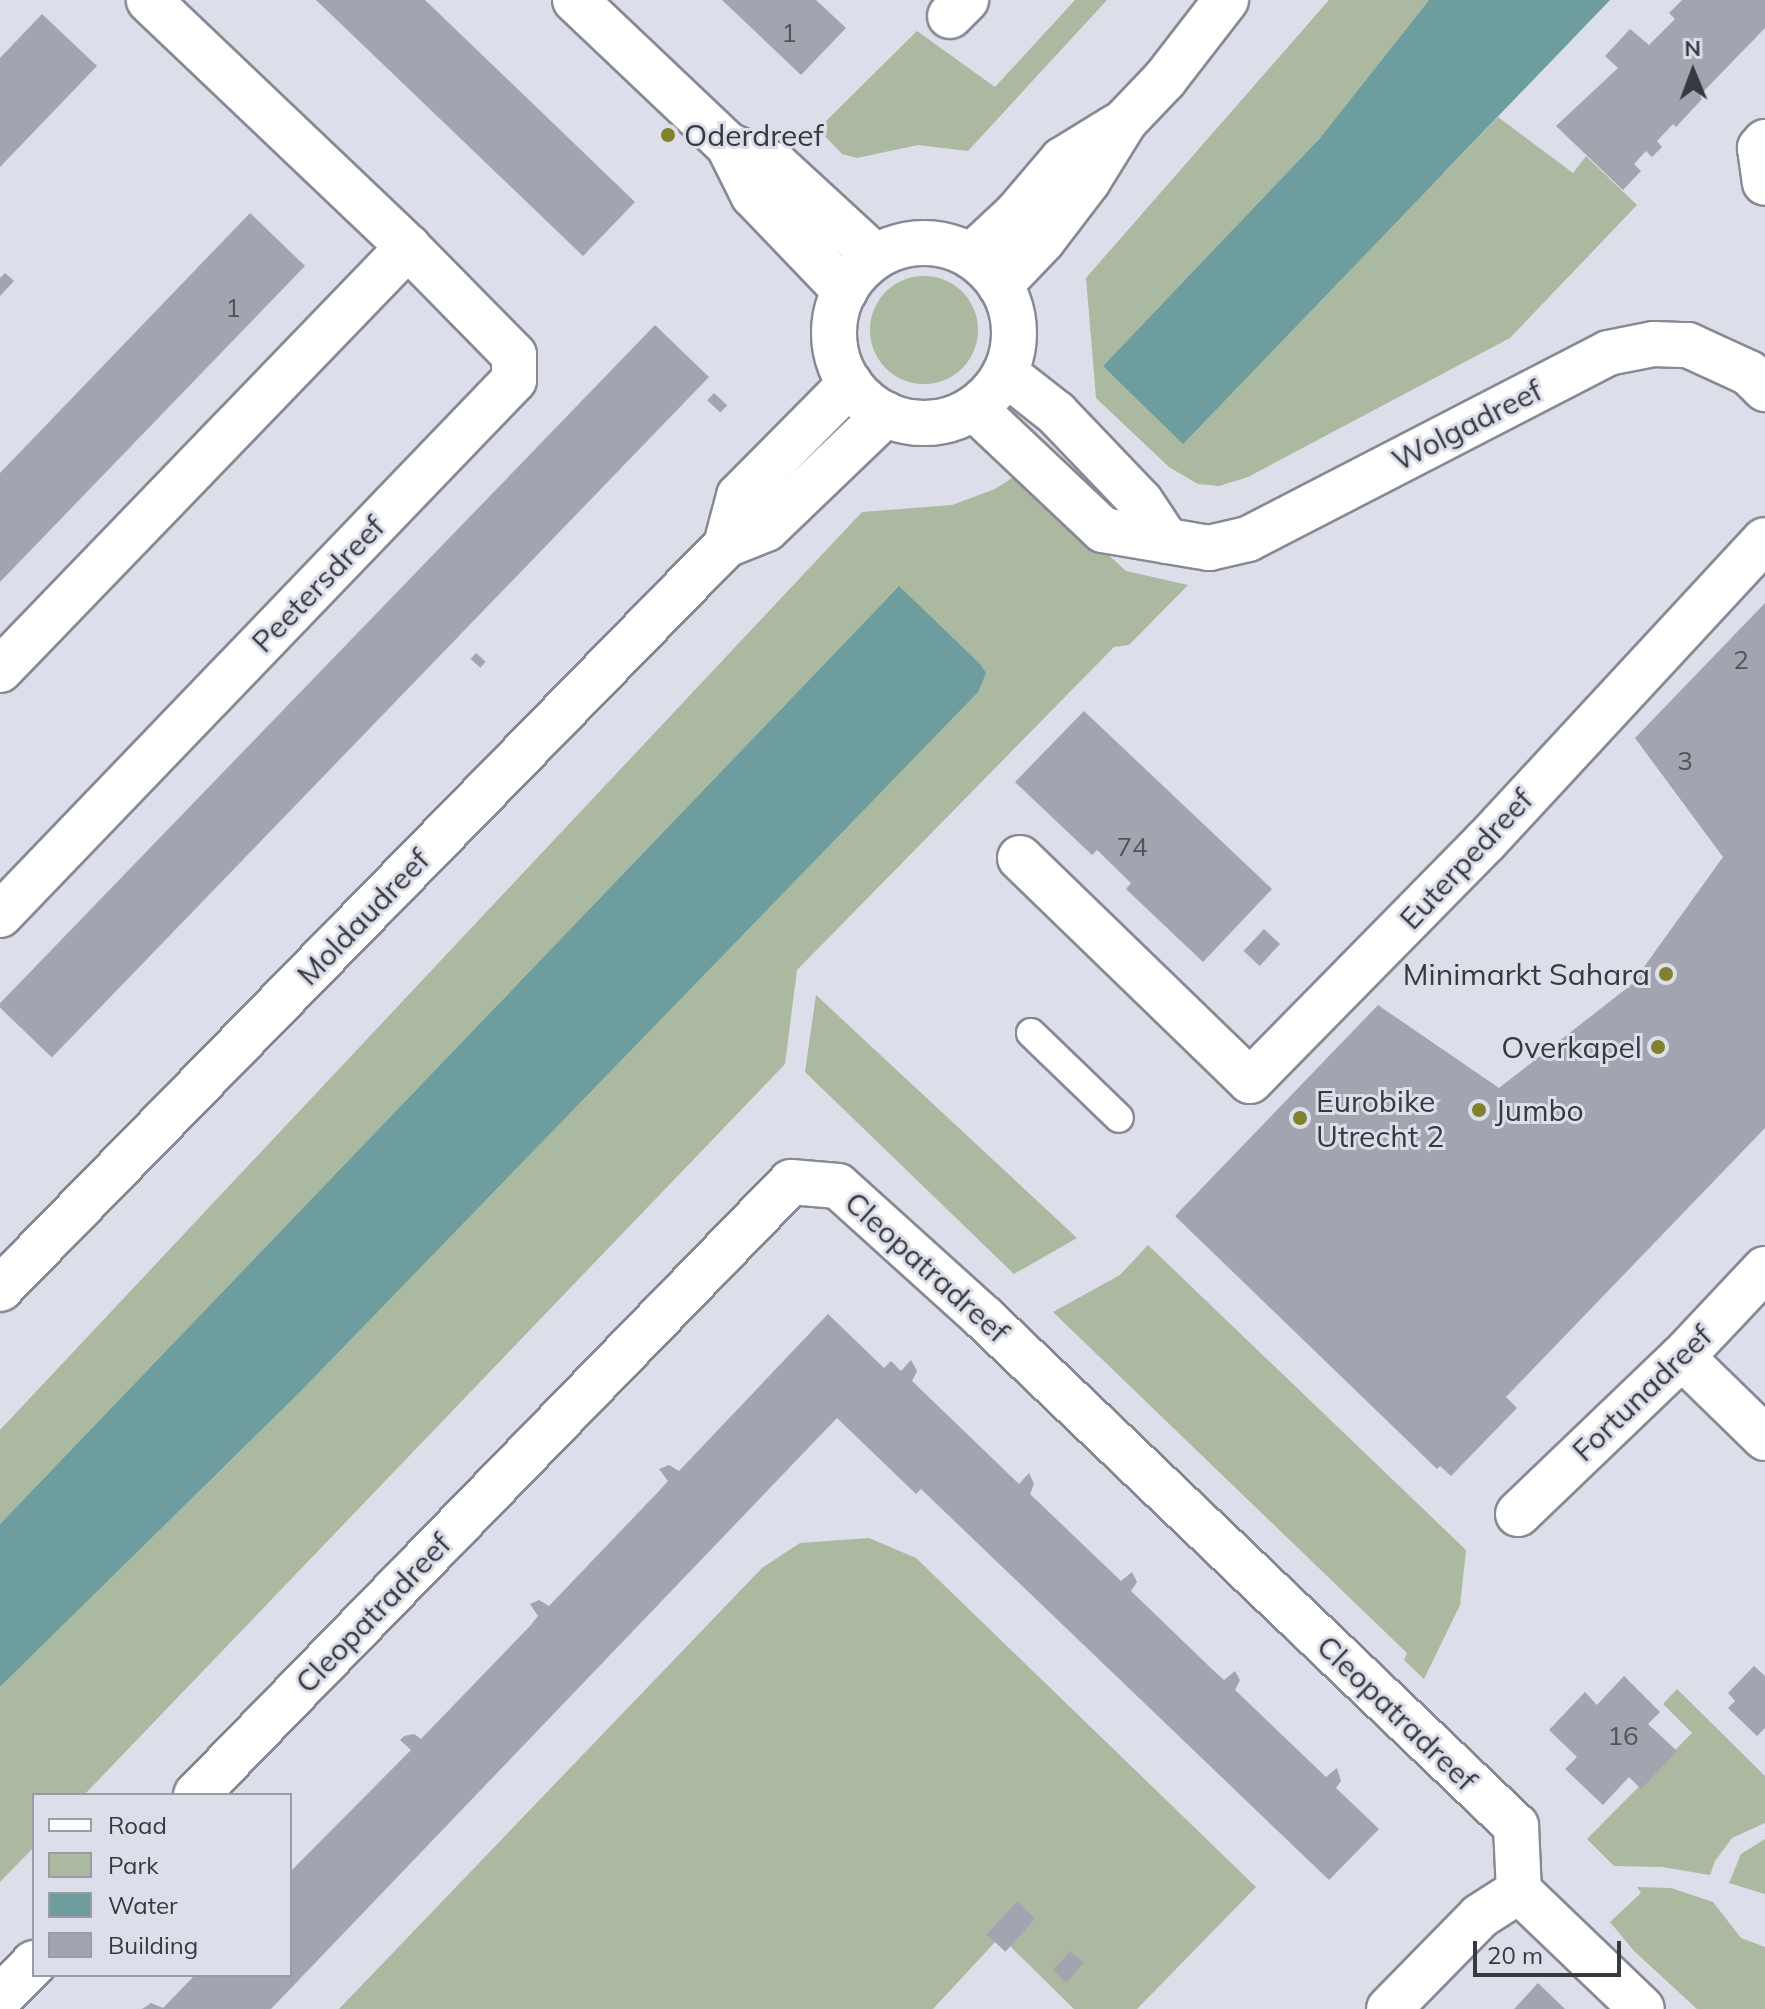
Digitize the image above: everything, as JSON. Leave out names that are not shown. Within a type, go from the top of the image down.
[{"type":"street","name":"Peetersdreef","points":[[0,915],[514,380],[514,355],[408,247],[149,0]]},
{"type":"street","points":[[575,0],[728,145],[753,195],[845,291]]},
{"type":"street","points":[[986,271],[1043,240],[1088,181],[1125,121],[1165,79],[1226,0]]},
{"type":"street","points":[[1765,142],[1760,148],[1765,183]]},
{"type":"street","points":[[728,145],[777,166],[876,257]]},
{"type":"street","points":[[934,244],[986,271],[1009,302],[1014,338],[1005,373],[997,386],[974,408],[940,422],[903,421],[872,406],[850,384],[836,348],[837,309],[853,278],[876,257],[894,249],[934,244]]},
{"type":"street","points":[[0,670],[408,247]]},
{"type":"street","name":"Wolgadreef","points":[[974,408],[1103,530],[1209,548],[1248,539],[1608,353],[1654,344],[1688,345],[1749,373],[1765,389]]},
{"type":"street","points":[[1005,373],[1056,413],[1141,502],[1167,541]]},
{"type":"street","name":"Moldaudreef","points":[[726,545],[739,496],[850,384]]},
{"type":"street","name":"Moldaudreef","points":[[0,1289],[726,545],[766,529],[886,414]]},
{"type":"street","name":"Euterpedreef","points":[[1020,858],[1250,1081],[1486,841],[1765,540]]},
{"type":"street","name":"Cleopatradreef","points":[[198,1793],[791,1182],[838,1186],[983,1317],[1516,1826],[1519,1891]]},
{"type":"street","name":"Fortunadreef","points":[[1518,1514],[1682,1357],[1765,1269]]},
{"type":"street","points":[[1682,1357],[1765,1438]]},
{"type":"street","points":[[1389,2009],[1480,1916],[1519,1891],[1642,2009]]},
{"type":"street","points":[[0,1998],[32,1965]]},
{"type":"lane","points":[[1031,1033],[1119,1118]]},
{"type":"green space","points":[[1075,0],[1107,0],[968,151],[918,145],[857,158],[842,154],[818,129],[917,31],[995,87]]},
{"type":"green space","points":[[1329,0],[1429,0],[1320,138],[1103,366],[1148,406],[1445,172],[1498,117],[1573,173],[1586,156],[1637,205],[1510,338],[1248,477],[1219,486],[1198,484],[1169,467],[1096,398],[1086,278]]},
{"type":"green space","points":[[924,276],[945,280],[962,292],[974,309],[978,330],[974,351],[962,368],[945,380],[924,384],[903,380],[886,368],[874,351],[870,330],[874,309],[886,292],[903,280]]},
{"type":"green space","points":[[1020,473],[1126,571],[1188,585],[1129,645],[1114,647],[797,970],[785,1064],[86,1793],[32,1793],[32,1849],[0,1882],[0,1687],[294,1398],[898,587],[0,1524],[0,1430],[862,512],[952,505],[995,489]]},
{"type":"green space","points":[[816,995],[1077,1238],[1014,1274],[805,1072]]},
{"type":"green space","points":[[1148,1245],[1466,1550],[1460,1605],[1424,1679],[1404,1660],[1407,1653],[1053,1312],[1120,1275]]},
{"type":"green space","points":[[869,1538],[916,1558],[1256,1887],[1137,2009],[1074,2009],[1010,1946],[1036,1919],[1017,1901],[987,1933],[996,1941],[933,2009],[339,2009],[762,1568],[800,1543]]},
{"type":"green space","points":[[1677,1689],[1765,1776],[1765,1823],[1732,1838],[1715,1861],[1710,1875],[1662,1867],[1614,1866],[1587,1839],[1692,1733],[1663,1704]]},
{"type":"green space","points":[[1765,1839],[1765,1894],[1729,1883],[1741,1854]]},
{"type":"green space","points":[[1637,1887],[1671,1888],[1713,1902],[1741,1938],[1765,1947],[1765,2009],[1697,2009],[1634,1951],[1610,1922],[1641,1893]]},
{"type":"water","points":[[1429,0],[1610,0],[1183,444],[1103,366],[1320,138]]},
{"type":"water","points":[[899,586],[980,664],[986,673],[978,692],[294,1398],[0,1687],[0,1524]]},
{"type":"building","points":[[316,0],[425,0],[635,202],[583,256]]},
{"type":"building","points":[[722,0],[816,0],[846,28],[801,75]]},
{"type":"building","points":[[1682,0],[1765,0],[1765,28],[1700,95],[1702,99],[1676,127],[1673,124],[1657,141],[1662,147],[1652,157],[1646,151],[1634,164],[1641,171],[1623,190],[1556,126],[1618,68],[1605,56],[1630,29],[1649,45],[1675,19],[1669,13]]},
{"type":"building","points":[[42,14],[97,66],[0,167],[0,58]]},
{"type":"building","points":[[250,213],[305,266],[0,582],[0,473]]},
{"type":"building","points":[[5,273],[14,281],[0,296],[0,278]]},
{"type":"building","points":[[655,325],[709,377],[52,1058],[0,1008],[0,1003]]},
{"type":"building","points":[[714,393],[727,405],[720,413],[707,400]]},
{"type":"building","name":"Overkapel","points":[[1765,603],[1765,1128],[1506,1397],[1517,1408],[1451,1476],[1440,1466],[1437,1469],[1175,1216],[1378,1005],[1499,1088],[1631,985],[1723,857],[1635,738]]},
{"type":"building","points":[[476,653],[486,662],[480,668],[471,659]]},
{"type":"building","points":[[1084,711],[1272,889],[1203,962],[1126,889],[1131,883],[1097,850],[1092,855],[1015,782]]},
{"type":"building","points":[[1264,929],[1280,944],[1260,966],[1244,951]]},
{"type":"building","points":[[828,1314],[884,1368],[891,1361],[901,1371],[911,1360],[917,1371],[912,1381],[1019,1484],[1029,1473],[1034,1484],[1030,1494],[1121,1581],[1132,1572],[1137,1582],[1131,1591],[1224,1680],[1235,1671],[1240,1680],[1235,1690],[1326,1777],[1337,1768],[1341,1781],[1336,1788],[1379,1829],[1329,1880],[921,1489],[916,1494],[837,1418],[271,2009],[142,2009],[151,2003],[163,2008],[193,1977],[292,1977],[292,1870],[411,1750],[400,1740],[414,1734],[421,1739],[530,1626],[538,1616],[530,1604],[539,1600],[549,1606],[659,1491],[668,1481],[659,1469],[669,1465],[679,1471]]},
{"type":"building","points":[[1754,1666],[1765,1676],[1765,1728],[1757,1736],[1728,1708],[1735,1701],[1728,1693]]},
{"type":"building","points":[[1624,1676],[1660,1712],[1648,1724],[1677,1751],[1641,1789],[1629,1777],[1603,1805],[1565,1769],[1577,1757],[1549,1730],[1585,1692],[1597,1705]]},
{"type":"building","points":[[1017,1901],[1036,1919],[1005,1952],[986,1934]]},
{"type":"building","points":[[1070,1951],[1084,1963],[1067,1982],[1053,1971]]},
{"type":"building","points":[[1538,1983],[1565,2009],[1514,2009]]},
{"type":"place","name":"Oderdreef","points":[[668,135]]},
{"type":"place","name":"Minimarkt Sahara","points":[[1666,974]]},
{"type":"place","name":"Overkapel","points":[[1658,1047]]},
{"type":"place","name":"Jumbo","points":[[1479,1110]]},
{"type":"place","name":"Eurobike Utrecht 2","points":[[1300,1118]]}]
